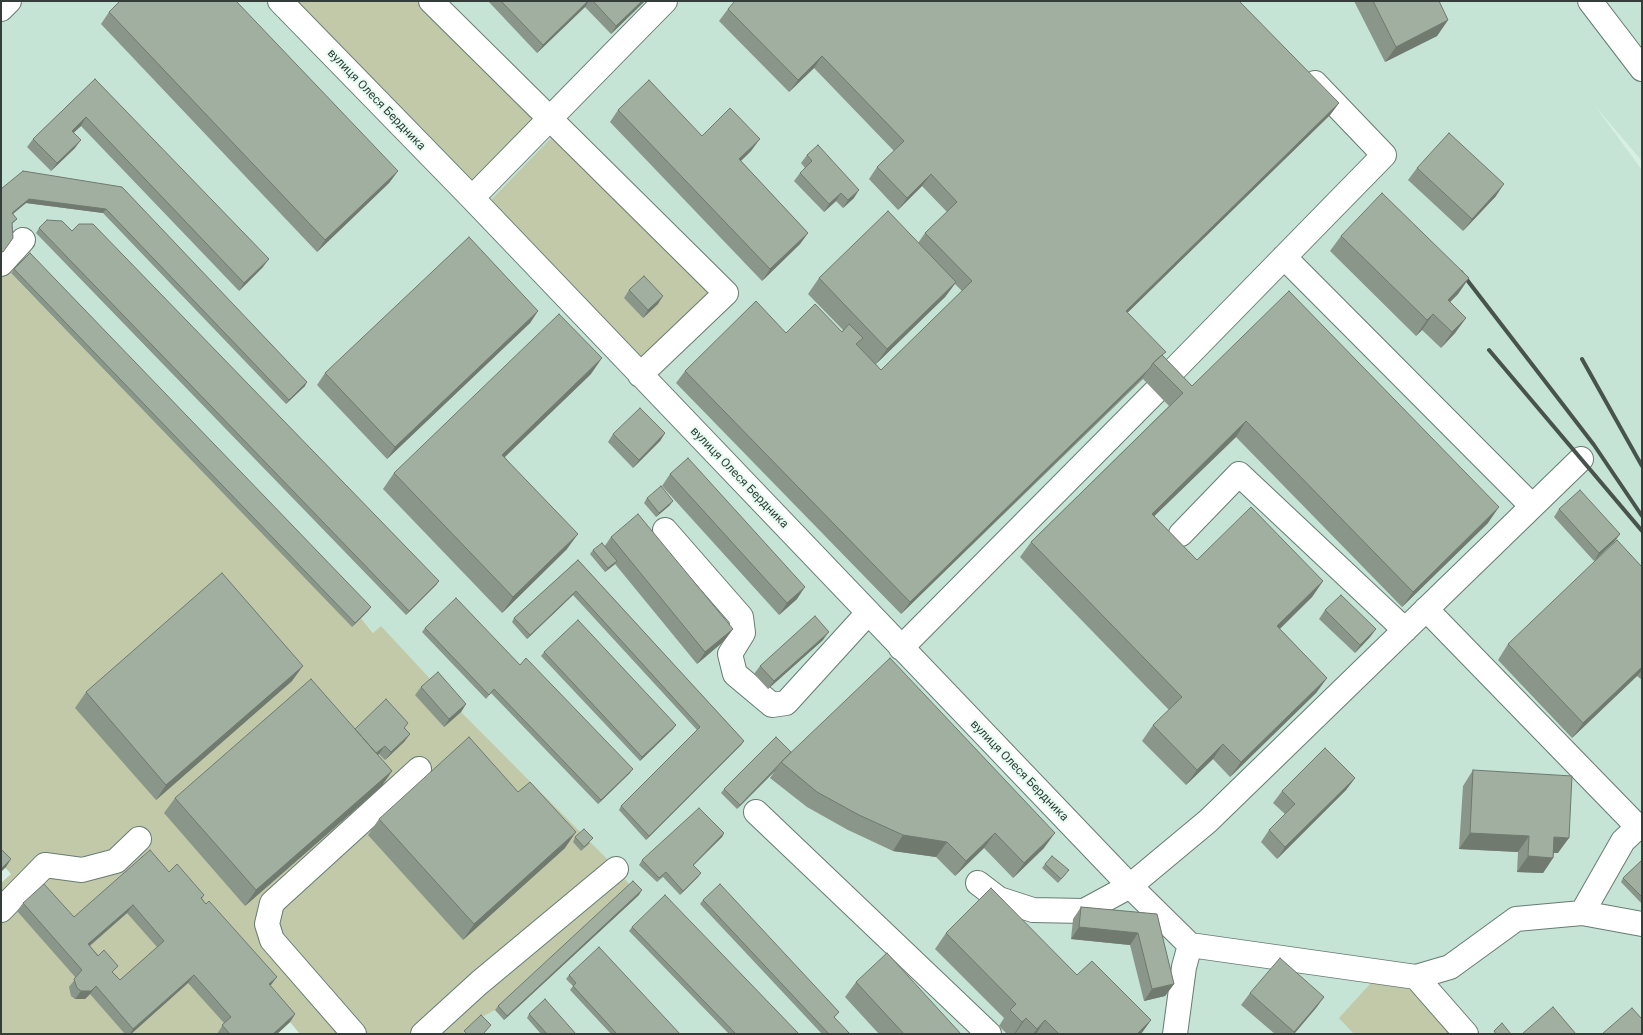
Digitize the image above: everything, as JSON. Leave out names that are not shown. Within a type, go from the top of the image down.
[{"type":"street","points":[[1,9],[9,1]]},
{"type":"street","name":"вулиця Олеся Бердника","points":[[280,1],[472,198],[1130,886],[1190,945]]},
{"type":"street","points":[[431,1],[726,293],[640,375]]},
{"type":"street","points":[[472,198],[665,1]]},
{"type":"street","points":[[1590,1],[1642,69]]},
{"type":"street","points":[[901,648],[1159,387],[1384,155],[1296,64]]},
{"type":"street","points":[[1,264],[23,240]]},
{"type":"street","points":[[1284,257],[1532,506]]},
{"type":"street","points":[[978,883],[998,899],[1033,910],[1075,911],[1084,911],[1130,886],[1208,821],[1581,458]]},
{"type":"street","points":[[1181,534],[1239,474],[1404,630]]},
{"type":"street","points":[[665,530],[741,617],[743,633],[730,654],[735,674],[772,705],[786,703],[868,613]]},
{"type":"street","points":[[1426,609],[1638,827],[1623,841],[1582,913]]},
{"type":"street","points":[[354,1034],[272,940],[267,924],[272,903],[419,769]]},
{"type":"street","points":[[756,812],[989,1034]]},
{"type":"street","points":[[1,910],[45,865],[82,870],[116,861],[139,839]]},
{"type":"street","points":[[423,1034],[479,983],[616,869]]},
{"type":"street","points":[[1175,1034],[1184,967],[1190,945],[1416,977],[1458,973],[1516,919],[1582,913],[1642,924]]},
{"type":"street","points":[[1416,977],[1466,1034]]},
{"type":"shaded area","points":[[1,1],[1642,1],[1642,161],[1595,106],[1642,170],[1642,1034],[463,1034],[461,712],[381,627],[374,633],[361,618],[352,627],[1,263]]},
{"type":"shaded area","points":[[296,1],[418,1],[535,117],[473,181]]},
{"type":"shaded area","points":[[554,135],[711,294],[640,358],[490,201]]},
{"type":"shaded area","points":[[1,263],[352,626],[361,618],[373,633],[381,626],[461,712],[609,861],[630,885],[495,1010],[478,1019],[463,1034],[300,1034],[290,1022],[277,1034],[1,1034],[1,883],[11,874],[1,863]]},
{"type":"shaded area","points":[[1388,979],[1408,984],[1451,1034],[1354,1034],[1339,1018],[1370,984]]},
{"type":"building","points":[[120,1],[236,1],[398,171],[325,240],[109,12]]},
{"type":"building","points":[[501,1],[588,1],[543,45]]},
{"type":"building","points":[[593,1],[642,1],[616,26]]},
{"type":"building","points":[[735,1],[1239,1],[1339,103],[1126,311],[1166,352],[910,602],[685,371],[756,301],[786,333],[815,304],[842,332],[849,324],[863,338],[856,344],[881,370],[972,281],[925,233],[957,202],[931,174],[907,198],[877,167],[904,141],[822,56],[798,80],[728,9]]},
{"type":"building","points":[[1373,1],[1439,1],[1448,20],[1396,47]]},
{"type":"building","points":[[95,79],[269,259],[244,283],[86,117],[72,131],[81,140],[57,163],[33,139]]},
{"type":"building","points":[[649,80],[702,136],[730,108],[760,139],[739,159],[808,233],[770,269],[618,110]]},
{"type":"building","points":[[1449,133],[1504,184],[1472,219],[1417,168]]},
{"type":"building","points":[[818,145],[859,190],[848,200],[841,193],[829,204],[800,173],[812,161],[807,155]]},
{"type":"building","points":[[23,171],[122,187],[307,382],[289,400],[106,209],[29,199],[12,213],[17,219],[12,223],[13,238],[3,252],[1,251],[1,189]]},
{"type":"building","points":[[1382,193],[1469,278],[1448,300],[1466,318],[1452,332],[1433,314],[1427,320],[1341,236]]},
{"type":"building","points":[[888,211],[956,282],[887,349],[819,278]]},
{"type":"building","points":[[47,220],[62,221],[72,231],[79,224],[93,224],[439,581],[409,611],[39,228]]},
{"type":"building","points":[[469,237],[538,311],[395,447],[325,373]]},
{"type":"building","points":[[30,253],[371,607],[355,623],[14,269]]},
{"type":"building","points":[[644,276],[663,296],[648,310],[629,290]]},
{"type":"building","points":[[1289,291],[1499,507],[1413,592],[1246,421],[1152,514],[1197,560],[1251,507],[1323,581],[1277,626],[1327,678],[1241,762],[1223,744],[1197,770],[1153,725],[1182,697],[1031,542],[1183,393],[1153,363],[1162,355],[1192,386]]},
{"type":"building","points":[[559,314],[602,358],[502,455],[578,534],[513,597],[394,473]]},
{"type":"building","points":[[640,408],[665,433],[639,460],[613,434]]},
{"type":"building","points":[[688,458],[805,587],[787,603],[670,474]]},
{"type":"building","points":[[661,486],[673,501],[659,513],[647,498]]},
{"type":"building","points":[[1580,490],[1620,534],[1599,553],[1559,509]]},
{"type":"building","points":[[638,514],[733,629],[705,652],[611,537]]},
{"type":"building","points":[[1617,540],[1642,567],[1642,667],[1583,723],[1508,644]]},
{"type":"building","points":[[602,543],[617,561],[608,568],[593,550]]},
{"type":"building","points":[[578,560],[744,741],[649,836],[621,806],[700,727],[576,591],[530,635],[514,618]]},
{"type":"building","points":[[222,573],[303,666],[166,785],[86,692]]},
{"type":"building","points":[[1341,595],[1376,629],[1360,645],[1325,610]]},
{"type":"building","points":[[456,598],[520,665],[526,658],[633,769],[601,800],[494,689],[489,695],[425,628]]},
{"type":"building","points":[[815,616],[829,632],[774,681],[760,666]]},
{"type":"building","points":[[578,620],[676,725],[642,757],[544,652]]},
{"type":"building","points":[[890,658],[1055,833],[1024,863],[995,833],[966,861],[947,842],[903,835],[859,815],[817,792],[781,762]]},
{"type":"building","points":[[438,672],[466,704],[449,719],[421,687]]},
{"type":"building","points":[[311,679],[392,771],[256,890],[175,798]]},
{"type":"building","points":[[386,699],[408,723],[404,728],[410,734],[391,752],[385,746],[376,753],[355,729]]},
{"type":"building","points":[[469,737],[518,792],[530,782],[576,832],[474,924],[379,819]]},
{"type":"building","points":[[776,737],[791,752],[740,805],[724,789]]},
{"type":"building","points":[[1325,748],[1355,778],[1285,847],[1269,830],[1295,804],[1282,791]]},
{"type":"building","points":[[1473,770],[1572,776],[1569,838],[1554,837],[1553,858],[1528,856],[1529,836],[1470,833]]},
{"type":"building","points":[[699,808],[724,833],[693,865],[701,873],[683,891],[666,872],[659,878],[642,860]]},
{"type":"building","points":[[584,829],[593,838],[584,847],[575,837]]},
{"type":"building","points":[[1,849],[11,859],[1,869]]},
{"type":"building","points":[[150,850],[169,872],[177,864],[204,895],[201,898],[206,904],[209,901],[277,977],[269,984],[295,1014],[273,1034],[230,1034],[222,1025],[231,1017],[194,975],[133,1029],[96,986],[91,991],[81,991],[77,988],[74,979],[82,970],[23,903],[44,884],[74,917]],"holes":[[[133,905],[164,941],[120,980],[112,972],[118,966],[104,950],[98,956],[88,944]]]},
{"type":"building","points":[[1052,856],[1069,870],[1061,879],[1045,864]]},
{"type":"building","points":[[1642,860],[1642,897],[1623,878]]},
{"type":"building","points":[[633,881],[642,890],[507,1016],[498,1006]]},
{"type":"building","points":[[720,884],[839,1012],[834,1017],[850,1034],[829,1034],[703,900]]},
{"type":"building","points":[[991,888],[1077,975],[1092,961],[1151,1020],[1139,1034],[1059,1034],[1045,1020],[1037,1029],[1026,1018],[1022,1022],[1010,1010],[1016,1004],[946,933]]},
{"type":"building","points":[[665,895],[799,1034],[736,1034],[632,927]]},
{"type":"building","points":[[1081,907],[1157,914],[1174,984],[1152,989],[1138,933],[1079,927]]},
{"type":"building","points":[[599,947],[680,1034],[617,1034],[573,986],[576,983],[569,975]]},
{"type":"building","points":[[887,953],[961,1034],[904,1034],[856,982]]},
{"type":"building","points":[[1280,958],[1324,997],[1294,1032],[1250,993]]},
{"type":"building","points":[[545,999],[576,1034],[547,1034],[529,1014]]},
{"type":"building","points":[[1553,1007],[1576,1034],[1522,1034]]},
{"type":"building","points":[[1632,1008],[1642,1019],[1642,1034],[1602,1034]]},
{"type":"building","points":[[481,1015],[491,1025],[483,1034],[467,1034],[464,1031]]},
{"type":"building","points":[[1502,1023],[1511,1034],[1496,1034],[1494,1031]]},
{"type":"railway","points":[[1461,272],[1594,445],[1642,516]]},
{"type":"railway","points":[[1489,350],[1642,531]]},
{"type":"railway","points":[[1582,359],[1642,466]]}]
